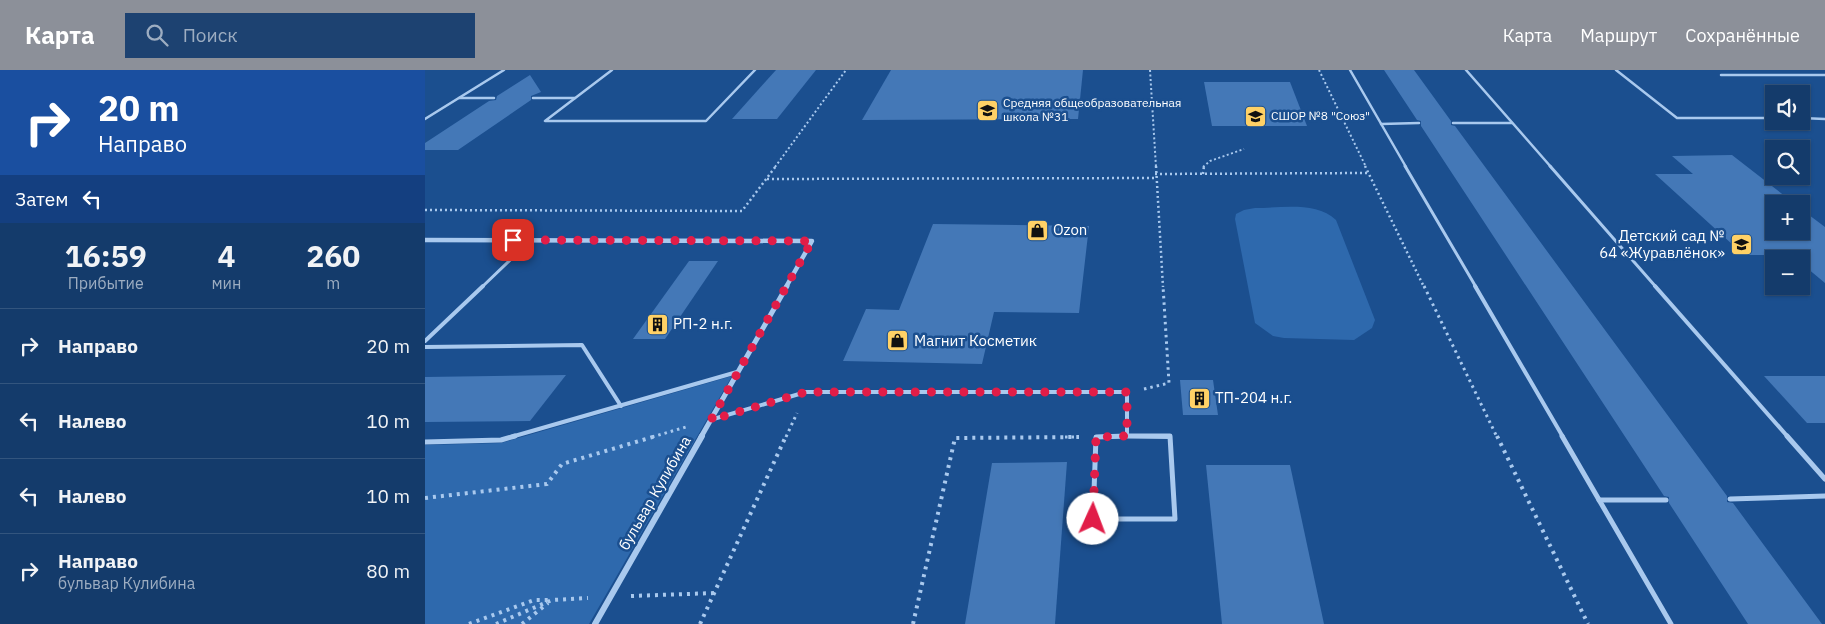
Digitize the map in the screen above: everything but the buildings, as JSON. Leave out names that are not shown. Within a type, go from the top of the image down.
[{"type":"street","name":"бульвар Кулибина","points":[[425,240],[812,241],[595,624]]},
{"type":"lane","points":[[425,119],[504,70]]},
{"type":"lane","points":[[612,70],[545,121],[706,121],[755,70]]},
{"type":"lane","points":[[1350,70],[1671,624]]},
{"type":"lane","points":[[1466,70],[1825,479]]},
{"type":"lane","points":[[1616,70],[1677,118],[1765,118]]},
{"type":"lane","points":[[1721,75],[1825,75]]},
{"type":"lane","points":[[459,98],[494,98]]},
{"type":"lane","points":[[533,98],[575,98]]},
{"type":"lane","points":[[1810,118],[1825,118]]},
{"type":"lane","points":[[1453,123],[1512,122]]},
{"type":"lane","points":[[1381,124],[1419,123]]},
{"type":"lane","points":[[425,341],[531,240]]},
{"type":"lane","points":[[425,347],[582,345],[621,406]]},
{"type":"lane","points":[[425,442],[501,440],[737,372]]},
{"type":"lane","points":[[711,420],[806,392],[1127,392],[1127,436]]},
{"type":"lane","points":[[1170,436],[1175,518],[1093,519],[1096,437],[1170,436]]},
{"type":"lane","points":[[1730,499],[1825,496]]},
{"type":"lane","points":[[1599,500],[1666,500]]},
{"type":"path","points":[[425,210],[742,211],[846,70]]},
{"type":"path","points":[[1127,392],[1169,384],[1150,70]]},
{"type":"path","points":[[1319,70],[1588,624]]},
{"type":"path","points":[[1203,174],[1203,166],[1210,161],[1244,149]]},
{"type":"path","points":[[767,179],[1368,173]]},
{"type":"path","points":[[700,624],[806,392]]},
{"type":"path","points":[[425,498],[547,484],[562,464],[711,420]]},
{"type":"path","points":[[913,624],[955,438],[1096,437]]},
{"type":"path","points":[[469,624],[534,600],[552,600],[522,624]]},
{"type":"shaded area","points":[[1255,208],[1308,208],[1319,210],[1336,220],[1375,320],[1372,328],[1354,340],[1284,338],[1273,336],[1255,323],[1235,219],[1236,214]]},
{"type":"shaded area","points":[[732,376],[589,624],[425,624],[425,445],[501,443]]},
{"type":"place","name":"Средняя общеобразовательная школа №31","points":[[987,110]]},
{"type":"place","name":"СШОР №8 \"Союз\"","points":[[1255,116]]},
{"type":"place","name":"Ozon","points":[[1037,230]]},
{"type":"place","name":"Детский сад № 64 «Журавлёнок»","points":[[1741,245]]},
{"type":"place","name":"РП-2 н.г.","points":[[657,324]]},
{"type":"place","name":"Магнит Косметик","points":[[898,341]]},
{"type":"place","name":"ТП-204 н.г.","points":[[1199,398]]},
{"type":"route","points":[[513,240],[812,241],[711,420],[806,392],[1127,392],[1127,436],[1096,437],[1093,519]]}]
